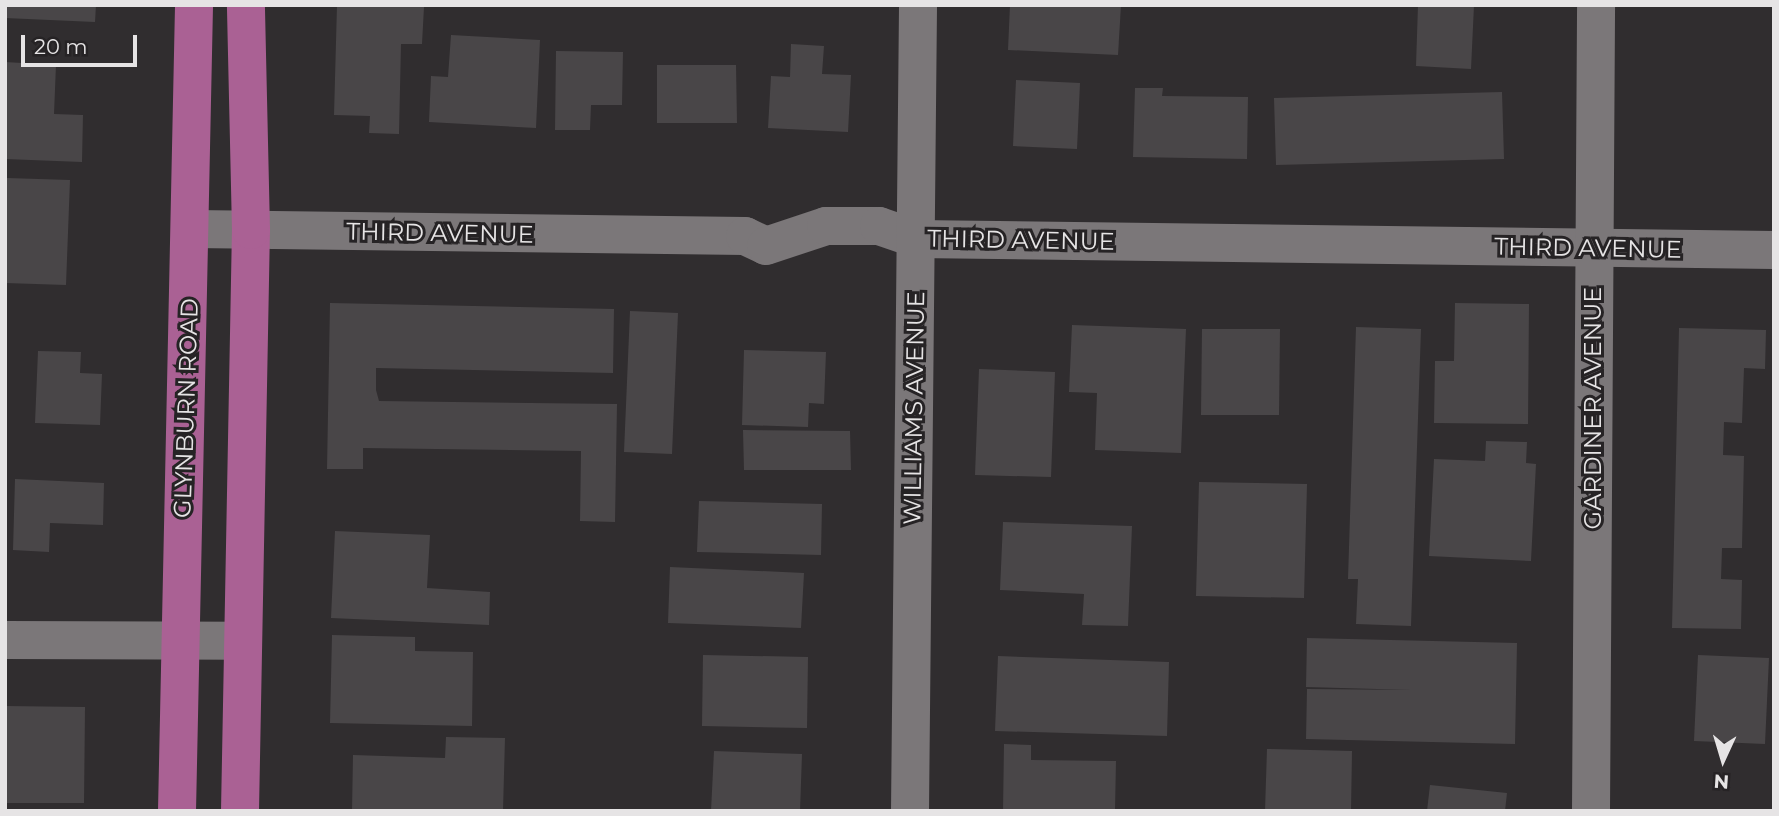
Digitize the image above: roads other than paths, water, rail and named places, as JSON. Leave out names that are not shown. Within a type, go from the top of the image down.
[{"type":"main road","name":"GLYNBURN ROAD","points":[[177,811],[178,641],[191,229],[194,5]]},
{"type":"main road","points":[[240,811],[251,230],[246,5]]},
{"type":"street","name":"WILLIAMS AVENUE","points":[[910,811],[918,5]]},
{"type":"street","name":"GARDINER AVENUE","points":[[1591,811],[1596,5]]},
{"type":"street","name":"THIRD AVENUE","points":[[191,229],[745,236],[765,246],[826,226],[879,226],[916,239],[1774,250]]},
{"type":"street","points":[[5,640],[242,641]]}]
